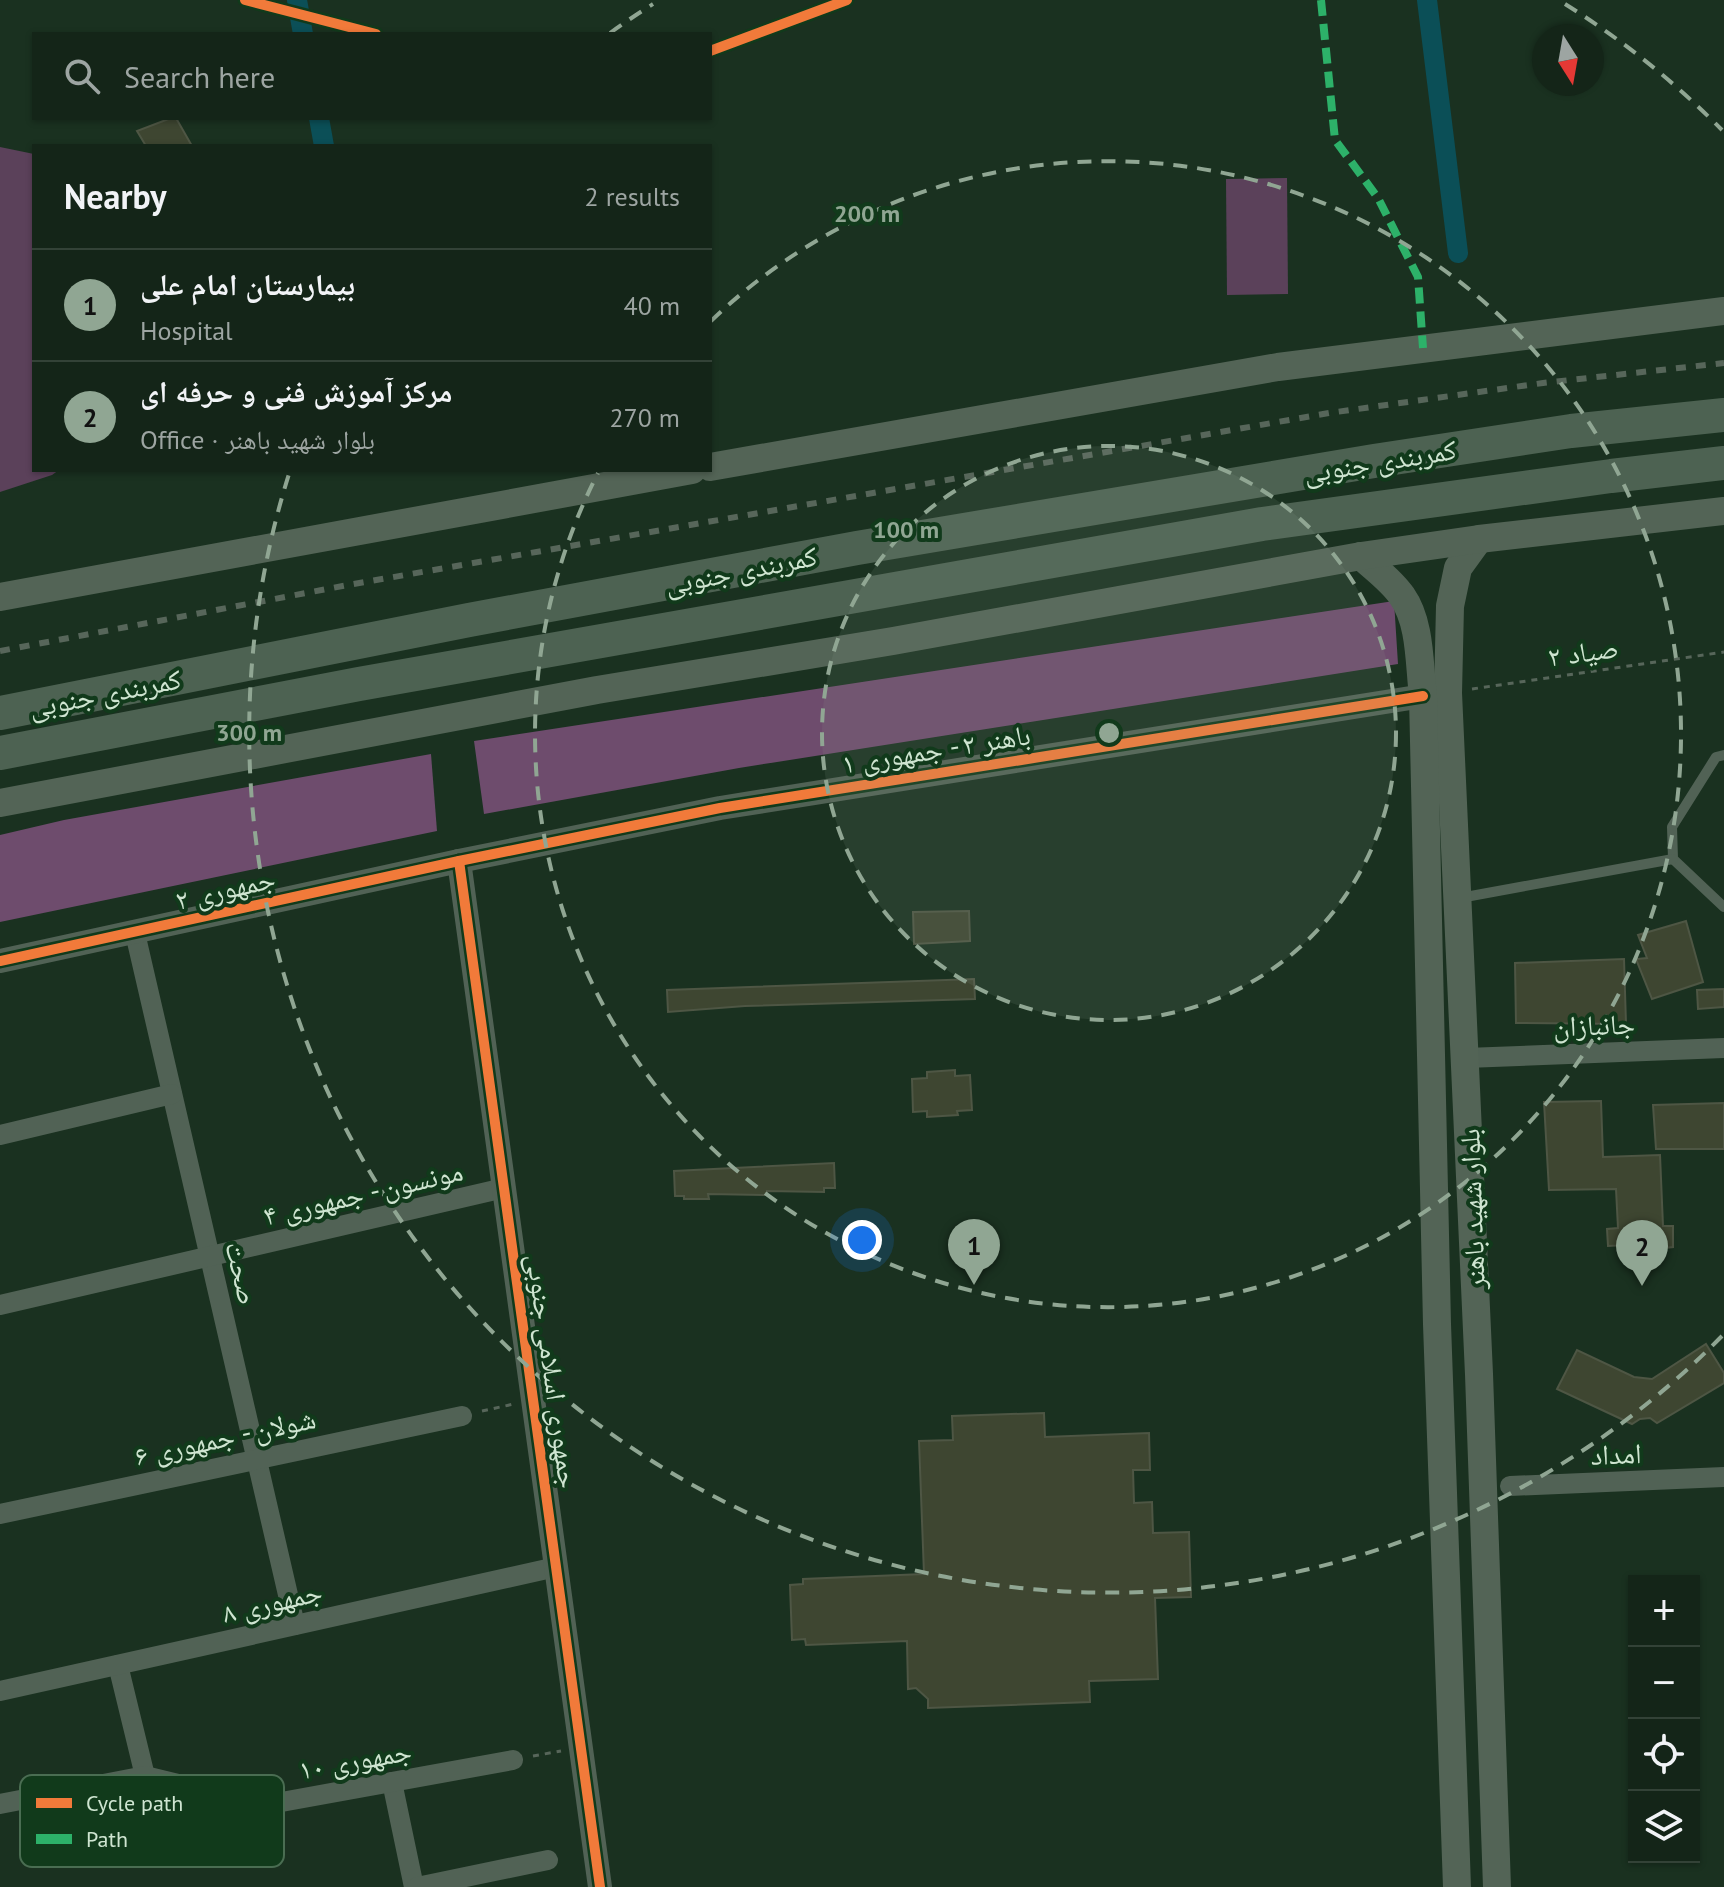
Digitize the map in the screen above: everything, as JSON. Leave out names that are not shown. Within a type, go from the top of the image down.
[{"type":"highway","name":"کمربندی جنوبی","points":[[0,713],[454,623],[857,548],[1571,431],[1724,415]]},
{"type":"highway","name":"کمربندی جنوبی","points":[[0,753],[359,684],[1262,524],[1724,463]]},
{"type":"main road","points":[[712,467],[1278,367],[1724,311]]},
{"type":"main road","points":[[0,597],[681,472]]},
{"type":"main road","points":[[0,803],[597,690],[893,641],[1361,556],[1724,511]]},
{"type":"main road","name":"بلوار شهید باهنر","points":[[1457,1887],[1437,1324],[1435,694],[1458,568],[1479,539]]},
{"type":"main road","name":"بلوار شهید باهنر","points":[[1361,556],[1404,598],[1414,620],[1435,694],[1458,899],[1497,1887]]},
{"type":"street","name":"باهنر ۲ - جمهوری ۱","points":[[459,861],[720,808],[1435,694]]},
{"type":"street","name":"جمهوری ۲","points":[[0,961],[459,861]]},
{"type":"street","name":"جمهوری اسلامی جنوبی","points":[[459,861],[600,1887]]},
{"type":"street","name":"صحت","points":[[135,933],[295,1625]]},
{"type":"street","name":"جانبازان","points":[[1466,1058],[1724,1048]]},
{"type":"street","points":[[0,1135],[172,1094]]},
{"type":"street","name":"مونسون - جمهوری ۴","points":[[0,1305],[504,1188]]},
{"type":"street","name":"شولان - جمهوری ۶","points":[[0,1514],[462,1416]]},
{"type":"street","name":"امداد","points":[[1510,1486],[1724,1477]]},
{"type":"street","name":"جمهوری ۸","points":[[0,1691],[556,1567]]},
{"type":"street","points":[[118,1665],[145,1775]]},
{"type":"street","name":"جمهوری ۱۰","points":[[284,1802],[513,1760]]},
{"type":"street","points":[[392,1782],[416,1887],[548,1860]]},
{"type":"street","name":"جمهوری ۱۰","points":[[0,1804],[20,1800]]},
{"type":"lane","points":[[1724,755],[1716,757],[1672,827],[1673,859],[1724,907]]},
{"type":"lane","points":[[1458,899],[1486,891],[1673,859]]},
{"type":"path","points":[[462,1416],[533,1400]]},
{"type":"path","points":[[513,1760],[581,1748]]},
{"type":"shaded area","points":[[0,147],[32,154],[32,472],[56,472],[0,492]]},
{"type":"shaded area","points":[[1287,178],[1288,294],[1227,295],[1226,179]]},
{"type":"shaded area","points":[[1394,601],[1398,664],[739,768],[484,814],[474,741]]},
{"type":"shaded area","points":[[431,754],[437,831],[0,922],[0,835],[64,820]]},
{"type":"building","points":[[166,120],[177,120],[191,144],[145,144],[137,131]]},
{"type":"building","points":[[969,911],[970,941],[914,944],[913,912]]},
{"type":"building","points":[[1686,921],[1703,982],[1652,999],[1636,959],[1647,958],[1638,935]]},
{"type":"building","points":[[1624,959],[1626,1024],[1516,1023],[1515,963]]},
{"type":"building","points":[[974,979],[975,999],[745,1006],[668,1012],[667,990]]},
{"type":"building","points":[[1724,989],[1724,1007],[1698,1009],[1697,990]]},
{"type":"building","points":[[955,1070],[955,1076],[970,1075],[972,1110],[957,1111],[958,1115],[927,1117],[927,1111],[913,1112],[912,1079],[927,1078],[927,1072]]},
{"type":"building","points":[[1601,1101],[1603,1157],[1660,1155],[1663,1226],[1673,1226],[1673,1247],[1629,1252],[1628,1245],[1608,1246],[1607,1229],[1618,1228],[1616,1189],[1549,1190],[1544,1102]]},
{"type":"building","points":[[1724,1103],[1724,1149],[1656,1149],[1653,1105]]},
{"type":"building","points":[[834,1163],[835,1188],[824,1188],[824,1192],[708,1194],[709,1199],[675,1196],[674,1171]]},
{"type":"building","points":[[1706,1344],[1724,1373],[1724,1383],[1657,1423],[1650,1418],[1632,1424],[1557,1389],[1577,1350],[1634,1377],[1652,1379]]},
{"type":"building","points":[[1044,1413],[1045,1437],[1149,1433],[1150,1470],[1133,1470],[1134,1503],[1152,1502],[1153,1533],[1189,1532],[1191,1597],[1155,1598],[1158,1679],[1089,1681],[1090,1702],[928,1708],[928,1699],[916,1688],[908,1689],[907,1641],[806,1645],[805,1639],[792,1640],[790,1585],[803,1584],[803,1579],[924,1574],[919,1441],[953,1440],[952,1416]]},
{"type":"waterway","points":[[297,0],[303,32]]},
{"type":"waterway","points":[[1427,0],[1458,253]]},
{"type":"waterway","points":[[319,120],[324,144]]},
{"type":"railway","points":[[0,651],[348,585],[1329,413],[1543,383],[1724,363]]},
{"type":"marked path","points":[[1321,0],[1335,140],[1378,198],[1418,277],[1423,348]]},
{"type":"cycle path","points":[[245,0],[368,32]]},
{"type":"cycle path","points":[[712,50],[847,0]]},
{"type":"cycle path","points":[[0,961],[459,861],[720,808],[1423,696]]},
{"type":"cycle path","points":[[459,861],[600,1887]]},
{"type":"place","name":"بیمارستان امام علی","points":[[974,1285]]},
{"type":"place","name":"مرکز آموزش فنی و حرفه ای","points":[[1642,1286]]}]
